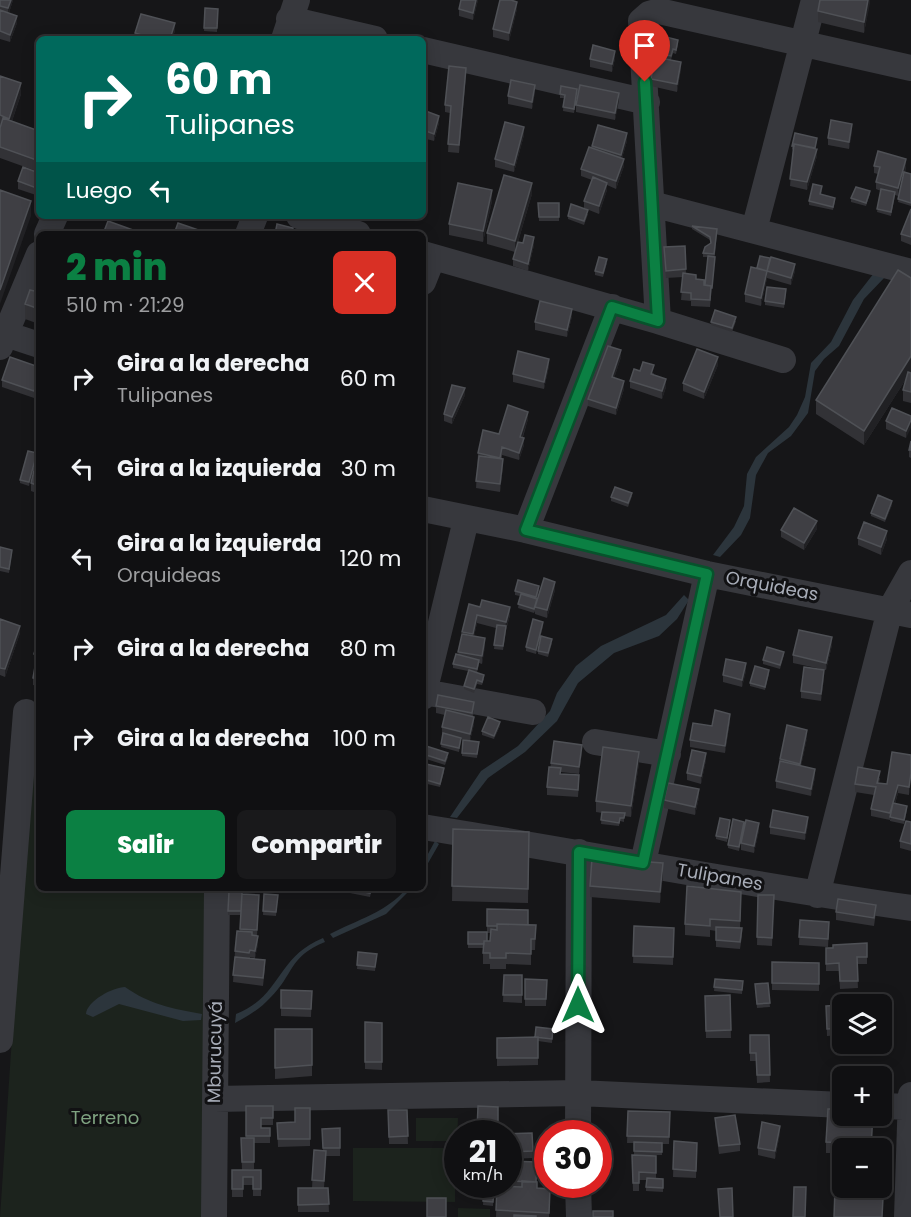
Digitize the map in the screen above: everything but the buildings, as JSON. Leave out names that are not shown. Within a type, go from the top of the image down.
[{"type":"street","points":[[754,230],[805,43],[814,0]]},
{"type":"street","points":[[658,321],[641,21],[649,14],[659,11],[911,68]]},
{"type":"street","points":[[290,19],[362,36]]},
{"type":"street","points":[[426,51],[647,102]]},
{"type":"street","points":[[652,204],[911,272]]},
{"type":"street","points":[[309,219],[348,231]]},
{"type":"street","points":[[428,255],[612,307],[783,360]]},
{"type":"street","points":[[36,270],[32,291],[2,337],[36,344]]},
{"type":"street","points":[[526,530],[612,307]]},
{"type":"street","name":"Orquideas","points":[[426,510],[466,520],[526,530],[707,574],[901,612]]},
{"type":"street","points":[[426,686],[466,520]]},
{"type":"street","points":[[818,895],[911,573]]},
{"type":"street","points":[[643,863],[707,574]]},
{"type":"street","points":[[426,694],[533,712]]},
{"type":"street","points":[[0,1040],[26,712]]},
{"type":"street","points":[[595,742],[668,754]]},
{"type":"street","name":"Tulipanes","points":[[426,827],[643,863],[818,895],[911,908]]},
{"type":"street","points":[[578,1120],[579,852]]},
{"type":"street","name":"Mburucuyá","points":[[214,1217],[217,891]]},
{"type":"street","points":[[215,1099],[578,1094],[832,1105]]},
{"type":"street","points":[[907,1217],[911,1095]]},
{"type":"street","points":[[892,1106],[911,1107]]},
{"type":"street","points":[[578,1198],[579,1217]]},
{"type":"green space","name":"Terreno","points":[[36,676],[36,891],[212,891],[204,1217],[0,1217]]},
{"type":"green space","points":[[416,1118],[458,1118],[458,1120],[444,1120],[444,1141],[416,1141]]},
{"type":"green space","points":[[353,1148],[444,1148],[444,1198],[455,1198],[455,1202],[353,1201]]},
{"type":"green space","points":[[458,1208],[490,1209],[490,1217],[458,1217]]},
{"type":"shaded area","points":[[874,273],[885,277],[864,299],[839,346],[824,359],[815,371],[808,413],[791,436],[768,453],[756,475],[750,518],[741,535],[720,557],[713,555],[734,527],[744,506],[747,474],[756,457],[789,427],[797,415],[805,397],[811,363],[831,342],[853,300]]},
{"type":"shaded area","points":[[684,595],[689,600],[677,619],[659,636],[614,653],[578,683],[557,721],[525,752],[488,778],[457,818],[450,817],[481,771],[518,746],[550,711],[557,693],[576,666],[601,646],[666,615]]},
{"type":"shaded area","points":[[435,841],[439,844],[426,867],[426,858]]},
{"type":"shaded area","points":[[404,891],[409,891],[386,914],[333,938],[330,934],[371,915]]},
{"type":"shaded area","points":[[323,938],[325,942],[298,960],[278,990],[266,1002],[235,1023],[236,1014],[262,997],[296,955]]},
{"type":"shaded area","points":[[125,987],[143,998],[162,1005],[202,1014],[201,1020],[183,1021],[119,1004],[93,1017],[86,1014],[91,1004],[101,996],[114,989]]},
{"type":"route","points":[[578,1005],[579,852],[643,863],[707,574],[526,530],[612,307],[658,321],[645,82]]}]
